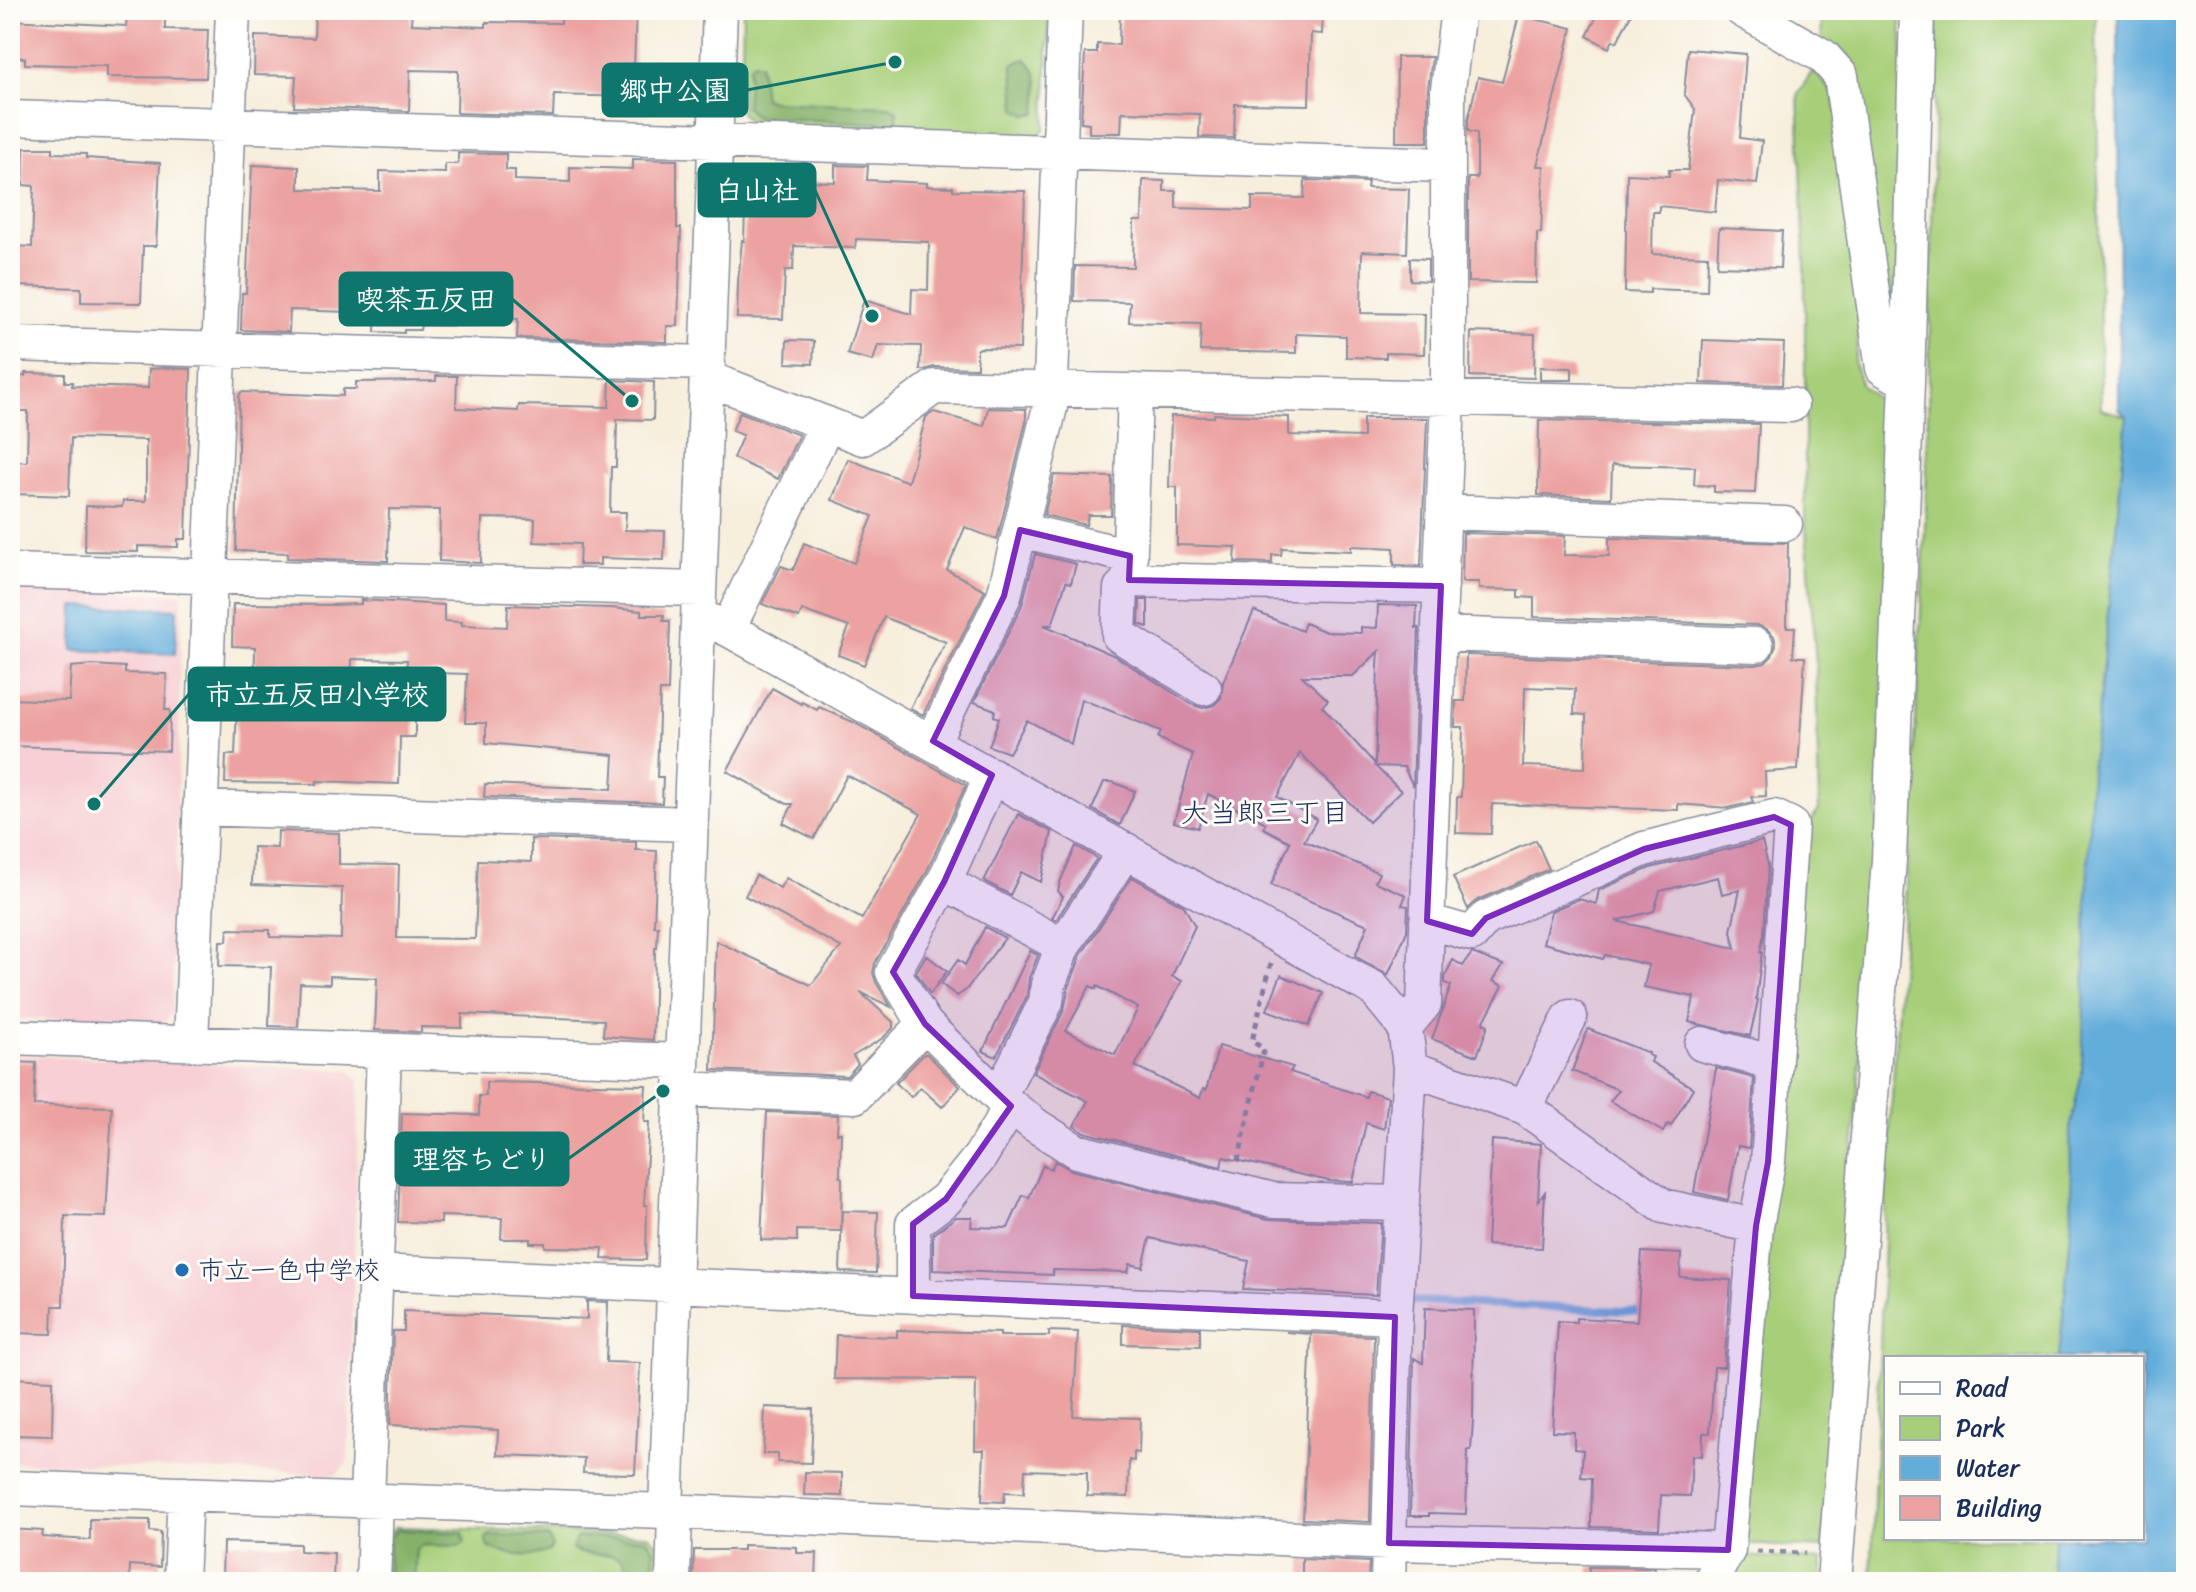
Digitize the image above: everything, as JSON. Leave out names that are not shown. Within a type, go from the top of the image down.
[{"type":"street","points":[[191,1043],[233,10]]},
{"type":"street","points":[[673,1582],[670,1511],[674,1285],[691,824],[709,611],[707,370],[720,10]]},
{"type":"street","points":[[933,741],[1004,596],[1050,407],[1065,10]]},
{"type":"street","points":[[1405,1027],[1424,1004],[1448,398],[1448,89],[1458,10]]},
{"type":"street","points":[[1742,10],[1823,56],[1841,76],[1883,368],[1907,382]]},
{"type":"street","points":[[1834,1568],[1889,860],[1917,10]]},
{"type":"street","points":[[10,118],[1447,165]]},
{"type":"street","points":[[10,344],[707,370],[863,438],[934,387],[1791,405]]},
{"type":"street","points":[[1135,391],[1129,568],[1121,588],[1119,635],[1204,688]]},
{"type":"street","points":[[709,611],[827,424]]},
{"type":"street","points":[[1444,512],[1785,524]]},
{"type":"street","points":[[1020,530],[1129,568],[1441,586]]},
{"type":"street","points":[[10,571],[210,578],[709,611],[992,775],[1373,988],[1405,1027],[1410,1068],[1395,1317],[1388,1582]]},
{"type":"street","points":[[1439,634],[1756,645]]},
{"type":"street","points":[[992,775],[944,882],[893,972],[925,1024],[1005,1102],[1076,1151],[1273,1200],[1402,1203]]},
{"type":"street","points":[[200,808],[691,824]]},
{"type":"street","points":[[1427,921],[1472,934],[1486,918],[1644,849],[1774,817],[1791,825],[1768,1162],[1756,1226],[1728,1550],[1710,1582]]},
{"type":"street","points":[[913,1296],[913,1224],[946,1199],[980,1157],[1046,1002],[1048,985],[1063,946],[1126,850]]},
{"type":"street","points":[[944,882],[1063,946]]},
{"type":"street","points":[[1525,1108],[1570,1017]]},
{"type":"street","points":[[10,1037],[384,1052],[682,1075],[855,1096],[925,1024]]},
{"type":"street","points":[[1702,1044],[1775,1063]]},
{"type":"street","points":[[373,1582],[371,1500],[384,1052]]},
{"type":"street","points":[[1410,1068],[1525,1108],[1663,1206],[1756,1226]]},
{"type":"street","points":[[376,1272],[1395,1317]]},
{"type":"street","points":[[10,1488],[670,1511],[1389,1543],[1728,1550]]},
{"type":"street","points":[[181,1582],[185,1494]]},
{"type":"path","points":[[1232,1190],[1264,1049],[1252,1041],[1278,935]]},
{"type":"path","points":[[1728,1550],[1834,1568]]},
{"type":"highlighted area","points":[[1020,530],[1130,556],[1129,580],[1441,586],[1427,921],[1472,934],[1486,918],[1644,849],[1774,817],[1791,825],[1768,1162],[1756,1226],[1728,1550],[1389,1543],[1395,1317],[913,1296],[913,1224],[946,1199],[1011,1106],[925,1024],[893,972],[944,882],[992,775],[933,741],[1004,596]]},
{"type":"shaded area","points":[[10,588],[182,594],[172,1014],[163,1023],[10,1018]]},
{"type":"shaded area","name":"市立一色中学校","points":[[10,1055],[349,1070],[359,1080],[348,1461],[336,1475],[10,1462]]},
{"type":"green space","points":[[743,10],[1049,10],[1045,128],[1037,138],[755,128],[741,113]]},
{"type":"green space","points":[[1821,10],[1900,10],[1903,51],[1896,357],[1822,49]]},
{"type":"green space","points":[[1937,10],[2096,10],[2101,409],[2127,416],[2096,735],[2082,1072],[2070,1129],[2072,1220],[2059,1356],[1884,1356],[1884,1540],[2055,1540],[2054,1582],[1871,1582],[1886,1189],[1913,781],[1926,506]]},
{"type":"green space","points":[[1026,59],[1035,71],[1038,91],[1037,113],[1027,115],[1016,109],[1013,69],[1013,64]]},
{"type":"green space","points":[[754,62],[760,64],[764,98],[772,101],[889,106],[897,111],[897,124],[755,117],[746,107],[749,66]]},
{"type":"green space","points":[[1813,70],[1838,99],[1864,304],[1854,363],[1862,386],[1877,399],[1894,422],[1876,857],[1822,1548],[1741,1544],[1805,829],[1819,810],[1816,664],[1805,515],[1805,262],[1798,94]]},
{"type":"green space","points":[[396,1527],[648,1535],[659,1545],[659,1582],[384,1582],[385,1537]]},
{"type":"green space","points":[[398,1530],[463,1533],[465,1542],[460,1546],[423,1545],[416,1549],[414,1579],[406,1582],[388,1576],[389,1538]]},
{"type":"green space","points":[[490,1535],[548,1537],[552,1545],[550,1550],[536,1555],[509,1554],[487,1546],[486,1538]]},
{"type":"green space","points":[[576,1538],[646,1539],[654,1549],[654,1582],[628,1582],[627,1569],[616,1556],[581,1553],[572,1549]]},
{"type":"green space","points":[[1739,1556],[1822,1560],[1822,1582],[1736,1582]]},
{"type":"water","points":[[2118,10],[2186,10],[2186,1582],[2054,1582],[2053,1579],[2055,1540],[2144,1540],[2144,1356],[2059,1356],[2072,1220],[2070,1129],[2082,1072],[2091,762],[2127,416],[2119,409]]},
{"type":"water","points":[[74,606],[177,609],[175,654],[73,650]]},
{"type":"building","points":[[315,10],[412,10],[411,24],[486,27],[486,22],[561,23],[561,10],[636,10],[633,97],[554,95],[553,116],[457,113],[458,71],[410,70],[409,111],[294,107],[296,76],[254,75],[255,36],[314,38]]},
{"type":"building","points":[[1134,10],[1323,10],[1322,34],[1311,33],[1309,105],[1235,104],[1234,138],[1199,137],[1200,114],[1122,112],[1121,133],[1089,133],[1089,123],[1081,122],[1085,53],[1097,53],[1097,44],[1119,45],[1120,14],[1134,15]]},
{"type":"building","points":[[1600,10],[1633,10],[1617,42],[1613,40],[1609,48],[1587,36]]},
{"type":"building","points":[[127,14],[165,15],[165,29],[208,30],[206,78],[107,77],[107,66],[25,64],[25,58],[10,57],[10,20],[126,26]]},
{"type":"building","points":[[1519,15],[1572,28],[1537,166],[1544,166],[1541,233],[1537,233],[1536,283],[1468,282],[1468,178],[1477,178],[1477,133],[1468,131],[1468,120],[1478,77],[1502,82]]},
{"type":"building","points":[[1688,49],[1746,54],[1740,138],[1762,141],[1757,184],[1718,180],[1715,212],[1659,206],[1659,212],[1653,212],[1652,254],[1708,256],[1707,291],[1650,289],[1650,293],[1625,292],[1627,174],[1669,176],[1669,170],[1688,170],[1695,109],[1684,94]]},
{"type":"building","points":[[1397,57],[1432,57],[1428,89],[1428,142],[1396,142]]},
{"type":"building","points":[[24,148],[53,148],[53,153],[86,154],[86,158],[160,163],[156,246],[143,246],[141,303],[81,302],[81,288],[17,286],[18,246],[32,247],[34,186],[23,185]]},
{"type":"building","points":[[458,153],[506,154],[506,170],[515,170],[515,180],[570,182],[570,167],[633,169],[633,159],[677,160],[677,228],[681,228],[678,326],[667,326],[667,342],[517,338],[518,319],[472,318],[472,326],[421,325],[420,330],[404,330],[404,333],[375,332],[376,313],[290,310],[289,332],[241,330],[242,293],[246,293],[252,165],[299,167],[299,189],[380,191],[380,171],[445,173],[445,164],[458,164]]},
{"type":"building","points":[[835,165],[868,166],[867,180],[927,183],[927,186],[953,187],[953,190],[1025,191],[1020,349],[980,348],[977,350],[977,368],[934,367],[924,370],[920,370],[921,346],[878,345],[873,361],[847,354],[864,300],[911,314],[912,289],[928,290],[929,242],[856,239],[855,248],[794,246],[793,270],[785,270],[783,319],[737,318],[746,179],[835,182]]},
{"type":"building","points":[[1143,180],[1164,181],[1164,191],[1176,191],[1176,208],[1252,210],[1252,197],[1304,198],[1305,180],[1368,182],[1367,188],[1409,189],[1407,253],[1362,251],[1361,313],[1425,314],[1424,354],[1386,353],[1386,358],[1346,357],[1346,336],[1296,334],[1296,353],[1200,351],[1201,324],[1129,322],[1130,302],[1074,301],[1075,266],[1133,267],[1134,221],[1142,221]]},
{"type":"building","points":[[1719,228],[1782,231],[1780,268],[1717,266]]},
{"type":"building","points":[[1410,258],[1428,259],[1428,281],[1410,280]]},
{"type":"building","points":[[1471,332],[1535,334],[1534,378],[1470,376]]},
{"type":"building","points":[[787,340],[814,341],[813,364],[786,363]]},
{"type":"building","points":[[1703,340],[1784,343],[1782,385],[1701,383]]},
{"type":"building","points":[[1540,367],[1572,368],[1572,380],[1540,380]]},
{"type":"building","points":[[149,369],[191,369],[186,539],[178,539],[178,547],[138,546],[138,552],[85,551],[86,506],[122,507],[123,501],[146,501],[146,440],[71,438],[69,496],[13,494],[14,461],[27,462],[28,411],[10,411],[10,375],[65,374],[65,382],[73,382],[72,386],[148,388]]},
{"type":"building","points":[[436,376],[457,376],[456,408],[518,411],[519,405],[609,407],[610,380],[654,382],[653,420],[617,419],[616,467],[611,467],[610,512],[626,512],[625,530],[665,531],[664,560],[600,558],[600,565],[579,565],[580,544],[534,542],[535,519],[482,518],[481,563],[439,561],[440,510],[389,509],[388,561],[287,558],[288,553],[236,551],[241,392],[343,396],[343,389],[356,389],[356,382],[436,381]]},
{"type":"building","points":[[988,408],[1026,409],[1026,422],[997,540],[965,527],[947,570],[985,590],[923,715],[910,708],[946,642],[884,617],[864,665],[838,655],[849,627],[802,610],[799,618],[762,604],[781,566],[793,570],[804,543],[854,563],[873,516],[832,500],[848,459],[908,482],[926,417],[934,412],[984,426]]},
{"type":"building","points":[[740,412],[799,435],[778,479],[733,458],[743,435],[732,431]]},
{"type":"building","points":[[1214,414],[1289,417],[1289,435],[1363,437],[1363,418],[1427,418],[1421,566],[1394,565],[1394,548],[1351,546],[1351,551],[1282,548],[1281,555],[1272,555],[1272,563],[1235,562],[1236,547],[1177,545],[1177,487],[1169,487],[1171,416],[1214,417]]},
{"type":"building","points":[[1539,420],[1759,424],[1755,493],[1714,492],[1714,486],[1694,485],[1695,467],[1612,465],[1611,498],[1538,495]]},
{"type":"building","points":[[1054,475],[1112,477],[1111,515],[1088,515],[1086,525],[1044,515]]},
{"type":"building","points":[[1463,533],[1565,536],[1564,555],[1609,556],[1609,538],[1788,543],[1787,627],[1795,627],[1793,657],[1805,657],[1798,770],[1765,772],[1766,796],[1751,797],[1753,802],[1728,808],[1678,804],[1678,810],[1492,804],[1491,834],[1456,833],[1457,797],[1461,797],[1463,727],[1455,727],[1456,701],[1465,701],[1466,655],[1755,665],[1765,663],[1776,645],[1774,636],[1757,625],[1534,617],[1534,598],[1519,597],[1519,590],[1479,589],[1479,582],[1462,582]],"holes":[[[1525,687],[1575,689],[1574,714],[1586,715],[1585,768],[1523,766]]]},
{"type":"building","points":[[1035,554],[1076,564],[1071,583],[1066,582],[1052,625],[1044,625],[1115,656],[1193,705],[1203,708],[1214,705],[1221,698],[1223,682],[1254,611],[1302,631],[1305,623],[1326,632],[1361,633],[1361,627],[1377,628],[1378,605],[1417,606],[1416,628],[1419,628],[1413,786],[1404,767],[1375,766],[1401,791],[1369,822],[1300,753],[1277,797],[1317,819],[1304,841],[1379,873],[1375,882],[1406,895],[1402,905],[1408,906],[1407,931],[1388,975],[1355,956],[1368,925],[1271,885],[1290,842],[1263,828],[1266,823],[1208,794],[1198,828],[1174,822],[1193,754],[1158,738],[1161,731],[1081,699],[1071,744],[1027,720],[1009,753],[989,746],[999,718],[994,716],[995,710],[974,702],[1022,605]],"holes":[[[1379,651],[1375,764],[1322,706],[1328,700],[1302,676],[1353,676]]]},
{"type":"building","points":[[361,600],[444,605],[444,621],[462,622],[462,625],[507,627],[508,605],[611,608],[641,611],[641,615],[664,615],[663,621],[670,621],[668,691],[660,691],[657,777],[663,777],[662,803],[484,797],[485,784],[612,789],[614,755],[486,743],[486,723],[465,723],[467,674],[406,672],[407,660],[352,659],[351,701],[415,703],[415,737],[400,737],[399,784],[317,781],[317,784],[225,783],[226,755],[235,755],[237,706],[254,706],[255,647],[232,646],[233,604],[334,605],[361,604]]},
{"type":"building","points":[[1140,600],[1148,600],[1148,627],[1139,624]]},
{"type":"building","points":[[71,667],[125,667],[125,673],[167,674],[165,710],[170,710],[169,751],[10,746],[10,699],[69,701]]},
{"type":"building","points":[[772,688],[801,704],[817,710],[819,707],[853,722],[966,785],[926,873],[875,963],[873,973],[876,982],[891,1007],[860,992],[893,1022],[893,1028],[883,1038],[853,1056],[858,1064],[847,1076],[712,1070],[716,941],[811,985],[841,947],[745,896],[756,875],[780,888],[786,878],[862,919],[921,814],[847,775],[814,839],[783,823],[793,804],[787,804],[727,771]]},
{"type":"building","points":[[1104,782],[1113,782],[1135,791],[1120,825],[1092,809]]},
{"type":"building","points":[[1018,814],[1052,832],[1041,882],[1021,872],[1010,895],[984,881]]},
{"type":"building","points":[[278,831],[339,833],[339,864],[399,865],[397,938],[475,939],[478,860],[531,862],[531,839],[636,842],[636,850],[657,851],[654,926],[658,926],[653,1040],[603,1036],[604,1020],[462,1014],[462,1028],[421,1027],[421,1032],[375,1030],[377,978],[330,976],[330,984],[300,983],[298,1027],[269,1026],[271,967],[219,966],[220,941],[227,941],[228,929],[270,930],[270,937],[341,939],[342,888],[252,885],[253,847],[277,848]]},
{"type":"building","points":[[1536,840],[1549,869],[1478,900],[1468,909],[1453,877]]},
{"type":"building","points":[[1762,841],[1768,865],[1764,934],[1758,1000],[1750,1036],[1689,1022],[1694,997],[1644,987],[1649,965],[1605,955],[1603,959],[1543,943],[1551,911],[1579,899],[1596,904],[1599,890],[1650,868]],"holes":[[[1718,877],[1722,894],[1740,890],[1731,931],[1735,948],[1616,921],[1654,911],[1660,891]]]},
{"type":"building","points":[[1076,846],[1097,858],[1056,920],[1052,918],[1063,897],[1058,891],[1060,882]]},
{"type":"building","points":[[1132,877],[1184,906],[1195,926],[1172,976],[1182,981],[1135,1066],[1200,1098],[1203,1089],[1206,1090],[1219,1046],[1293,1067],[1290,1072],[1366,1097],[1368,1091],[1388,1097],[1384,1129],[1366,1123],[1353,1182],[1329,1181],[1223,1157],[1221,1167],[1084,1132],[1074,1126],[1088,1101],[1033,1073],[1064,1010],[1081,955]],"holes":[[[1090,986],[1096,989],[1097,986],[1138,1008],[1115,1055],[1066,1031]]]},
{"type":"building","points":[[985,927],[1005,938],[966,990],[957,996],[941,984],[958,960],[965,965]]},
{"type":"building","points":[[1030,951],[1038,955],[1029,978],[1027,996],[996,1057],[983,1051]]},
{"type":"building","points":[[1472,953],[1503,965],[1493,981],[1503,986],[1483,1023],[1488,1025],[1477,1056],[1432,1039],[1451,986],[1445,983],[1445,976],[1453,960],[1463,966]]},
{"type":"building","points":[[926,955],[947,971],[930,994],[916,972]]},
{"type":"building","points":[[1281,975],[1323,993],[1309,1026],[1267,1010]]},
{"type":"building","points":[[1588,1029],[1649,1053],[1653,1057],[1651,1062],[1693,1088],[1671,1126],[1668,1124],[1663,1132],[1610,1101],[1619,1090],[1572,1071]]},
{"type":"building","points":[[924,1054],[960,1087],[942,1107],[920,1087],[911,1097],[896,1083]]},
{"type":"building","points":[[10,1062],[36,1063],[34,1105],[112,1107],[106,1217],[65,1216],[63,1306],[53,1306],[52,1334],[10,1333],[10,1293],[15,1293],[17,1231],[10,1230]]},
{"type":"building","points":[[1716,1068],[1754,1078],[1749,1148],[1738,1146],[1728,1200],[1694,1192]]},
{"type":"building","points":[[486,1082],[646,1085],[644,1122],[649,1122],[644,1205],[647,1205],[646,1260],[602,1259],[603,1248],[545,1247],[545,1243],[530,1243],[530,1239],[501,1239],[502,1218],[441,1216],[441,1223],[398,1222],[402,1113],[479,1115],[479,1096],[486,1096]]},
{"type":"building","points":[[767,1112],[838,1115],[837,1133],[841,1133],[841,1231],[797,1230],[797,1241],[761,1240]]},
{"type":"building","points":[[1492,1140],[1541,1144],[1538,1201],[1545,1192],[1542,1248],[1487,1245]]},
{"type":"building","points":[[1055,1161],[1071,1170],[1268,1219],[1381,1223],[1376,1295],[1243,1289],[1249,1261],[1150,1238],[1143,1267],[1130,1264],[1128,1272],[1053,1270],[1053,1275],[933,1270],[933,1234],[956,1217],[972,1217],[971,1227],[1008,1228],[1023,1195],[1029,1198],[1043,1165],[1051,1169]]},
{"type":"building","points":[[842,1211],[878,1212],[876,1273],[840,1272]]},
{"type":"building","points":[[1642,1252],[1681,1254],[1680,1277],[1731,1280],[1724,1367],[1714,1367],[1710,1433],[1703,1433],[1702,1456],[1692,1455],[1690,1496],[1661,1495],[1659,1529],[1591,1527],[1592,1478],[1581,1477],[1583,1450],[1574,1449],[1574,1432],[1552,1431],[1558,1321],[1576,1322],[1576,1318],[1637,1321]]},
{"type":"building","points":[[587,1301],[608,1302],[606,1362],[640,1363],[635,1474],[583,1473],[584,1458],[497,1455],[498,1430],[390,1425],[393,1331],[404,1331],[404,1311],[587,1319]]},
{"type":"building","points":[[1425,1308],[1474,1310],[1473,1421],[1471,1450],[1468,1450],[1466,1514],[1410,1516],[1414,1358],[1423,1363]]},
{"type":"building","points":[[1123,1325],[1200,1328],[1200,1346],[1123,1344]]},
{"type":"building","points":[[897,1330],[1000,1333],[1000,1336],[1049,1336],[1049,1331],[1078,1332],[1073,1416],[1140,1418],[1139,1453],[1134,1452],[1134,1461],[1129,1460],[1128,1497],[1087,1496],[1087,1472],[1025,1470],[1024,1493],[1005,1492],[1004,1502],[982,1501],[984,1450],[975,1450],[976,1380],[834,1379],[836,1335],[897,1337]]},
{"type":"building","points":[[1286,1332],[1374,1336],[1370,1522],[1303,1519],[1311,1334]]},
{"type":"building","points":[[10,1378],[53,1380],[52,1436],[10,1435]]},
{"type":"building","points":[[765,1407],[813,1409],[811,1463],[778,1462],[778,1454],[763,1454]]},
{"type":"building","points":[[805,1472],[842,1473],[842,1496],[804,1495]]},
{"type":"building","points":[[90,1519],[150,1520],[150,1531],[161,1532],[160,1567],[130,1565],[129,1582],[10,1582],[10,1529],[43,1531],[42,1537],[90,1540]]},
{"type":"building","points":[[223,1542],[300,1544],[300,1551],[334,1553],[333,1582],[222,1580]]},
{"type":"building","points":[[743,1545],[797,1547],[797,1553],[817,1553],[816,1580],[693,1582],[694,1550],[743,1550]]},
{"type":"building","points":[[1302,1559],[1369,1562],[1368,1582],[1302,1582]]},
{"type":"building","points":[[1589,1567],[1655,1568],[1654,1582],[1589,1582]]},
{"type":"waterway","points":[[1414,1301],[1645,1312]]},
{"type":"place","name":"郷中公園","points":[[895,62]]},
{"type":"place","name":"白山社","points":[[872,316]]},
{"type":"place","name":"喫茶五反田","points":[[632,401]]},
{"type":"place","name":"市立五反田小学校","points":[[94,804]]},
{"type":"place","name":"理容ちどり","points":[[663,1091]]},
{"type":"place","name":"市立一色中学校","points":[[182,1270]]},
{"type":"district","name":"大当郎三丁目","points":[[1265,812]]}]
